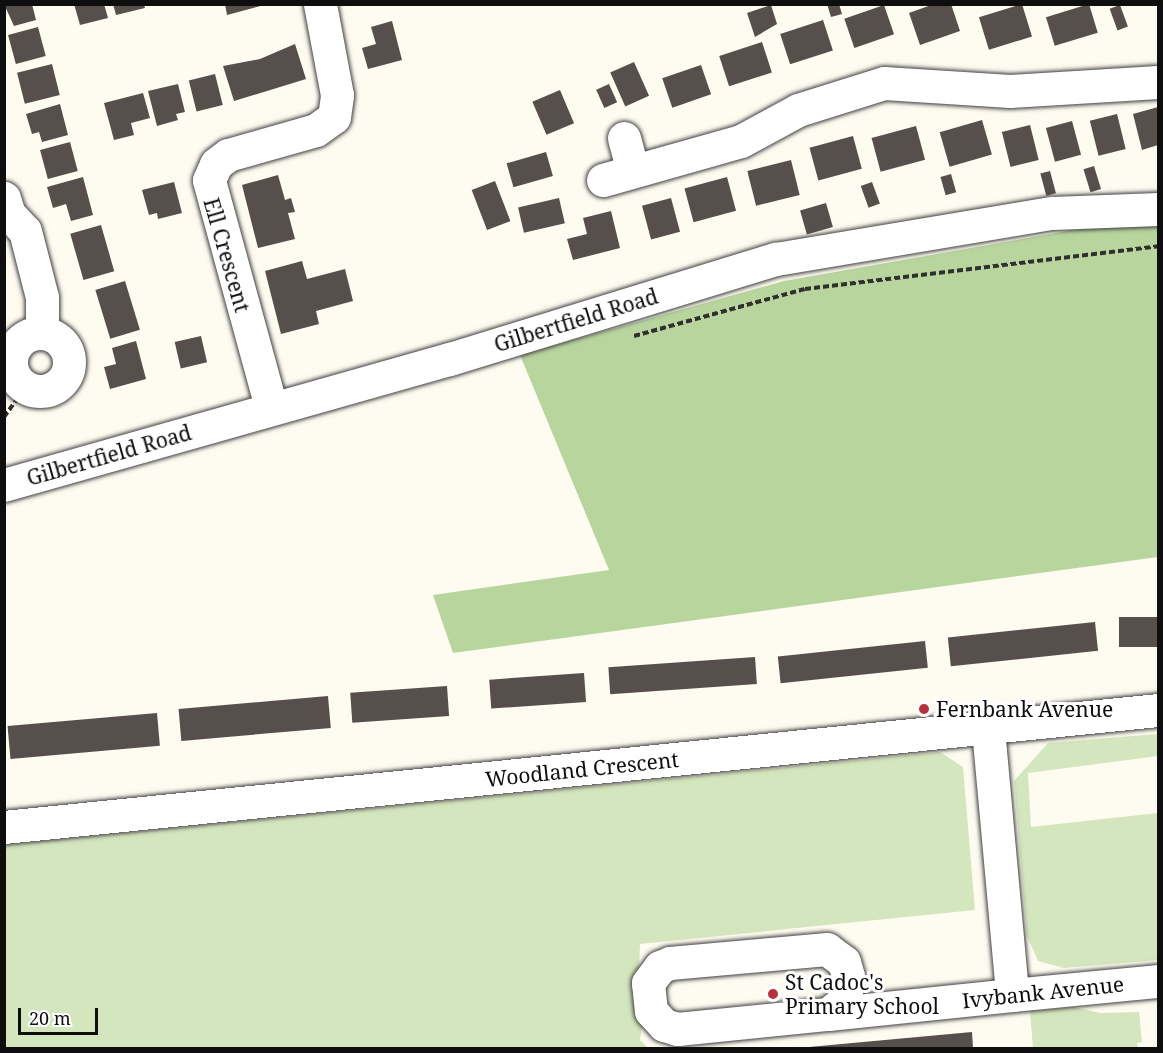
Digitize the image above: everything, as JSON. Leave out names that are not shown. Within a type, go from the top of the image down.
[{"type":"street","name":"Ell Crescent","points":[[271,407],[209,180],[216,164],[228,155],[316,130],[334,117],[337,95],[320,4]]},
{"type":"street","points":[[624,138],[618,176],[741,141],[798,111],[884,83],[1010,91],[1158,82]]},
{"type":"street","points":[[4,198],[9,214],[25,231],[42,297],[42,333]]},
{"type":"street","name":"Gilbertfield Road","points":[[4,485],[271,407],[450,359],[776,259],[1052,213],[1158,209]]},
{"type":"street","points":[[42,333],[52,335],[66,349],[69,369],[65,378],[49,390],[26,387],[12,370],[13,353],[24,338],[42,333]]},
{"type":"street","name":"Woodland Crescent","points":[[4,827],[1158,710]]},
{"type":"street","points":[[988,729],[1012,995]]},
{"type":"street","name":"Ivybank Avenue","points":[[828,1014],[845,1000],[848,976],[837,954],[813,948],[660,967],[648,983],[648,1003],[664,1025],[677,1029],[828,1014],[1012,995],[1158,981]]},
{"type":"path","points":[[625,339],[805,289],[1158,246]]},
{"type":"path","points":[[4,417],[26,387]]},
{"type":"green space","points":[[1158,215],[1158,557],[453,653],[433,595],[609,570],[520,355],[784,281]]},
{"type":"green space","points":[[1158,734],[1158,756],[1028,773],[1031,827],[1158,813],[1158,960],[1064,968],[1038,961],[1027,936],[1014,781],[1048,743]]},
{"type":"green space","points":[[940,752],[963,767],[975,910],[640,944],[637,1015],[642,1027],[640,1040],[648,1048],[5,1048],[5,845]]},
{"type":"green space","points":[[1074,1007],[1100,1013],[1139,1012],[1142,1042],[1137,1043],[1138,1048],[1033,1048],[1030,1011]]},
{"type":"building","points":[[4,4],[32,4],[36,20],[14,26]]},
{"type":"building","points":[[74,4],[104,4],[108,18],[80,25]]},
{"type":"building","points":[[113,4],[144,4],[145,8],[116,15]]},
{"type":"building","points":[[225,4],[264,4],[264,5],[227,15]]},
{"type":"building","points":[[827,4],[839,4],[842,14],[831,17]]},
{"type":"building","points":[[934,4],[951,4],[960,31],[920,45],[909,13]]},
{"type":"building","points":[[1022,4],[1032,37],[989,50],[979,17]]},
{"type":"building","points":[[1089,4],[1098,33],[1055,46],[1046,17]]},
{"type":"building","points":[[771,5],[777,24],[755,37],[747,13]]},
{"type":"building","points":[[884,5],[894,34],[854,48],[844,19]]},
{"type":"building","points":[[1120,5],[1128,27],[1118,30],[1110,9]]},
{"type":"building","points":[[823,20],[833,50],[790,64],[780,34]]},
{"type":"building","points":[[392,21],[402,60],[368,69],[362,48],[376,44],[371,27]]},
{"type":"building","points":[[38,27],[46,56],[16,64],[8,35]]},
{"type":"building","points":[[762,42],[772,72],[729,86],[719,56]]},
{"type":"building","points":[[295,44],[306,79],[234,101],[223,66],[260,59]]},
{"type":"building","points":[[634,62],[649,96],[625,106],[610,73]]},
{"type":"building","points":[[52,64],[60,95],[25,104],[17,73]]},
{"type":"building","points":[[701,65],[711,94],[672,108],[662,78]]},
{"type":"building","points":[[215,74],[223,105],[197,112],[189,81]]},
{"type":"building","points":[[178,84],[185,112],[176,114],[178,120],[157,126],[148,91]]},
{"type":"building","points":[[609,84],[617,102],[604,108],[596,90]]},
{"type":"building","points":[[560,90],[574,123],[546,135],[532,102]]},
{"type":"building","points":[[143,93],[150,118],[131,123],[134,135],[114,140],[104,103]]},
{"type":"building","points":[[60,104],[68,135],[42,142],[39,132],[32,134],[26,114]]},
{"type":"building","points":[[1158,107],[1158,145],[1142,150],[1133,114]]},
{"type":"building","points":[[1117,114],[1126,149],[1099,156],[1090,121]]},
{"type":"building","points":[[982,120],[992,155],[950,167],[940,132]]},
{"type":"building","points":[[1072,121],[1081,155],[1055,162],[1046,128]]},
{"type":"building","points":[[1030,125],[1039,160],[1011,167],[1002,132]]},
{"type":"building","points":[[916,126],[925,160],[881,172],[872,138]]},
{"type":"building","points":[[853,136],[862,169],[818,180],[810,148]]},
{"type":"building","points":[[70,142],[78,171],[48,179],[40,150]]},
{"type":"building","points":[[546,152],[553,176],[513,187],[507,163]]},
{"type":"building","points":[[791,160],[800,195],[756,206],[747,171]]},
{"type":"building","points":[[1094,166],[1101,189],[1090,192],[1083,169]]},
{"type":"building","points":[[1050,171],[1056,193],[1046,196],[1040,174]]},
{"type":"building","points":[[951,174],[956,192],[946,195],[940,177]]},
{"type":"building","points":[[278,175],[285,200],[291,198],[295,212],[288,213],[295,239],[258,248],[242,185]]},
{"type":"building","points":[[83,177],[93,215],[71,221],[66,204],[53,208],[47,187]]},
{"type":"building","points":[[727,177],[736,211],[694,222],[684,188]]},
{"type":"building","points":[[495,181],[510,221],[487,230],[472,190]]},
{"type":"building","points":[[174,182],[182,213],[158,219],[157,213],[149,215],[142,190]]},
{"type":"building","points":[[872,182],[880,204],[869,208],[861,186]]},
{"type":"building","points":[[559,198],[565,223],[524,233],[518,207]]},
{"type":"building","points":[[671,198],[680,232],[651,240],[642,206]]},
{"type":"building","points":[[826,203],[833,227],[807,234],[800,210]]},
{"type":"building","points":[[611,211],[620,248],[573,260],[567,239],[587,234],[583,218]]},
{"type":"building","points":[[101,225],[114,271],[83,280],[70,234]]},
{"type":"building","points":[[302,261],[307,279],[345,269],[353,301],[316,311],[319,324],[281,334],[265,271]]},
{"type":"building","points":[[125,281],[140,330],[110,339],[95,290]]},
{"type":"building","points":[[201,336],[207,362],[181,368],[175,342]]},
{"type":"building","points":[[136,341],[146,379],[110,389],[104,367],[116,364],[112,348]]},
{"type":"building","points":[[1119,617],[1158,617],[1158,647],[1119,647]]},
{"type":"building","points":[[1095,622],[1098,651],[951,666],[948,637]]},
{"type":"building","points":[[925,641],[928,668],[781,683],[778,656]]},
{"type":"building","points":[[755,657],[757,684],[610,694],[608,667]]},
{"type":"building","points":[[584,673],[586,702],[491,709],[489,680]]},
{"type":"building","points":[[447,686],[449,716],[352,723],[350,693]]},
{"type":"building","points":[[328,696],[331,728],[181,741],[179,709]]},
{"type":"building","points":[[157,713],[160,746],[10,759],[8,726]]},
{"type":"building","points":[[972,1032],[973,1048],[809,1048],[809,1047]]},
{"type":"place","name":"Fernbank Avenue","points":[[924,709]]},
{"type":"place","name":"St Cadoc's Primary School","points":[[773,994]]}]
